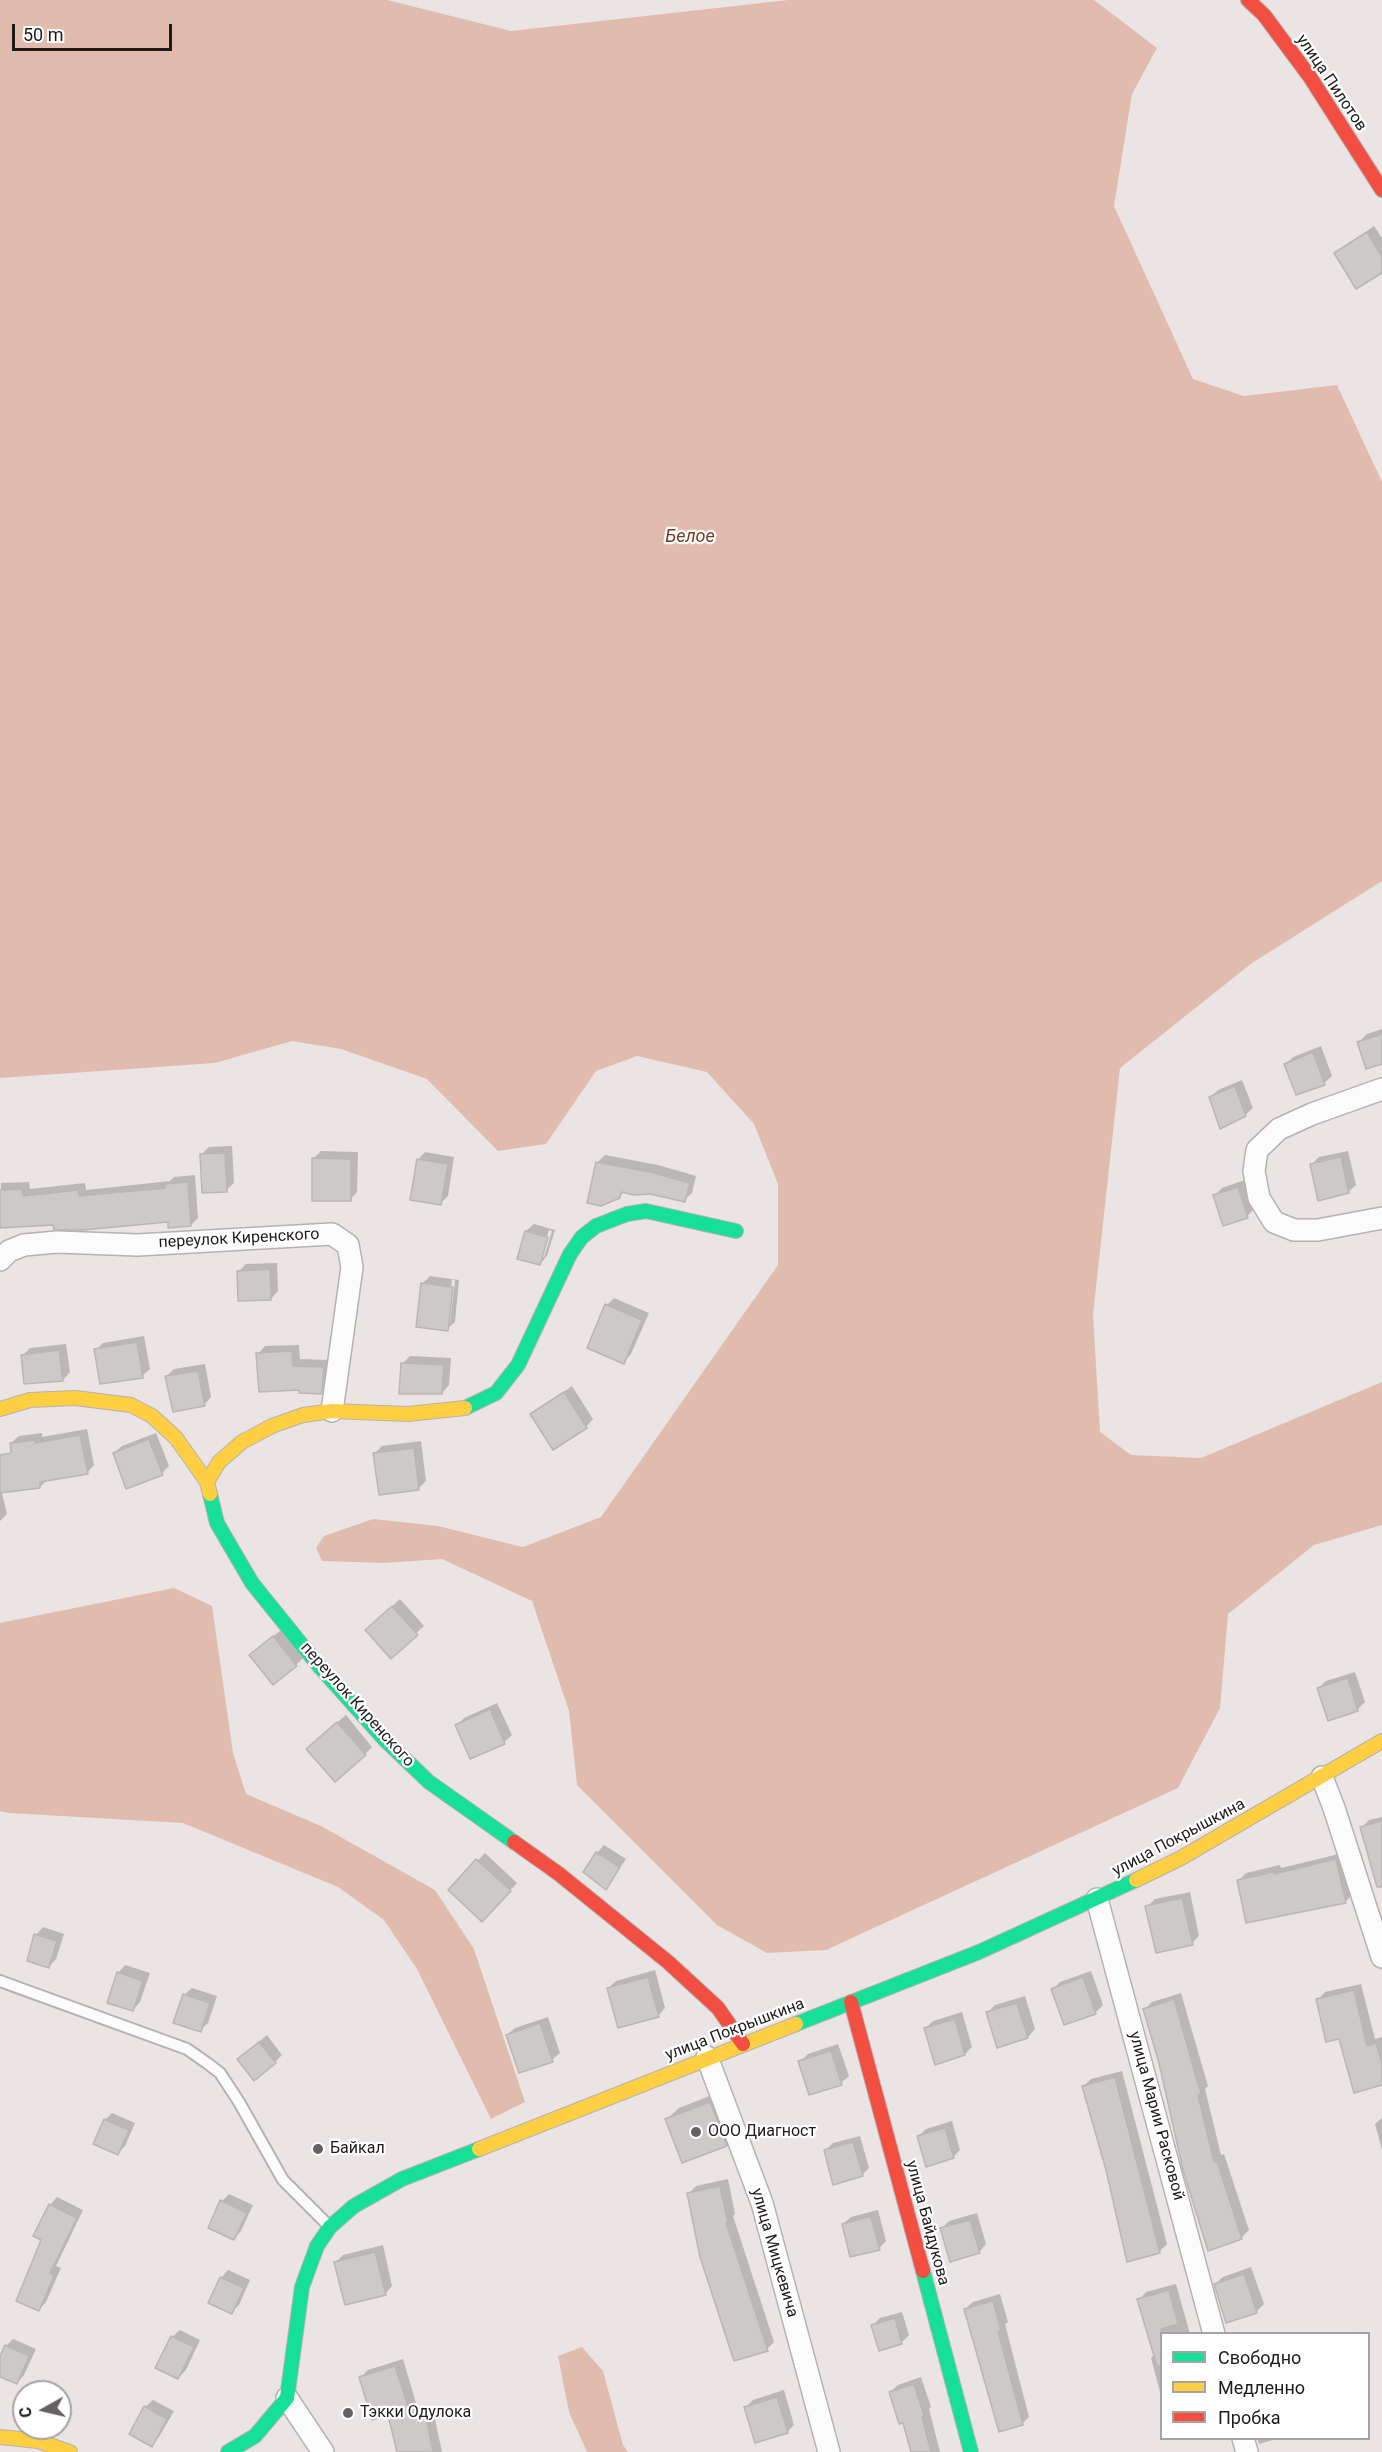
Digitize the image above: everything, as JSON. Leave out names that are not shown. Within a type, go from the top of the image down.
[{"type":"street","name":"улица Пилотов","points":[[1248,0],[1264,15],[1310,77],[1382,190]]},
{"type":"street","points":[[1382,1089],[1312,1114],[1279,1129],[1257,1150],[1254,1171],[1259,1198],[1274,1222],[1294,1230],[1318,1230],[1382,1218]]},
{"type":"street","points":[[207,1482],[219,1462],[242,1442],[293,1419],[332,1411],[408,1414],[448,1411],[473,1406],[496,1393],[518,1365],[570,1254],[582,1237],[596,1226],[627,1214],[646,1211],[736,1231]]},
{"type":"street","name":"переулок Киренского","points":[[0,1260],[9,1251],[24,1245],[57,1242],[138,1245],[332,1234],[348,1245],[352,1266],[332,1411]]},
{"type":"street","name":"переулок Киренского","points":[[0,1409],[30,1400],[75,1398],[131,1405],[152,1416],[176,1438],[207,1482],[217,1523],[252,1583],[319,1666],[385,1740],[429,1782],[559,1874],[668,1962],[718,2008],[743,2044]]},
{"type":"street","name":"улица Покрышкина","points":[[228,2452],[255,2436],[287,2398],[294,2360],[302,2287],[317,2246],[330,2227],[354,2206],[402,2179],[707,2057],[979,1952],[1097,1899],[1181,1857],[1382,1741]]},
{"type":"street","points":[[1322,1777],[1335,1808],[1382,1957]]},
{"type":"street","name":"улица Марии Расковой","points":[[1097,1899],[1213,2332]]},
{"type":"street","name":"улица Байдукова","points":[[851,2002],[972,2452]]},
{"type":"street","name":"улица Мицкевича","points":[[707,2057],[762,2203],[829,2452]]},
{"type":"street","points":[[287,2398],[323,2452]]},
{"type":"street","points":[[0,2437],[38,2441],[70,2452]]},
{"type":"lane","points":[[0,1981],[187,2049],[207,2062],[220,2073],[239,2102],[283,2180],[330,2227]]},
{"type":"water","name":"Белое","points":[[0,0],[387,0],[511,31],[788,0],[1094,0],[1157,48],[1132,94],[1114,206],[1193,379],[1244,396],[1337,385],[1382,482],[1382,881],[1252,963],[1120,1068],[1093,1315],[1100,1432],[1131,1455],[1201,1458],[1382,1382],[1382,1525],[1314,1545],[1228,1614],[1220,1708],[1178,1788],[826,1950],[767,1953],[717,1925],[577,1785],[569,1711],[532,1601],[442,1559],[384,1563],[322,1561],[316,1548],[324,1536],[373,1519],[438,1526],[523,1547],[601,1517],[778,1265],[778,1184],[754,1124],[707,1072],[637,1056],[596,1071],[546,1144],[498,1151],[427,1079],[341,1049],[292,1041],[215,1063],[0,1078]]},
{"type":"water","points":[[174,1588],[212,1606],[233,1753],[246,1794],[321,1826],[435,1890],[474,1949],[525,2102],[491,2119],[417,1969],[384,1920],[338,1887],[183,1823],[0,1811],[0,1623]]},
{"type":"water","points":[[582,2347],[603,2371],[623,2445],[628,2452],[587,2452],[569,2412],[558,2356]]},
{"type":"building","points":[[1367,232],[1382,257],[1382,273],[1356,289],[1334,253]]},
{"type":"building","points":[[1382,1034],[1382,1064],[1366,1069],[1357,1042]]},
{"type":"building","points":[[1313,1052],[1325,1085],[1296,1095],[1284,1064]]},
{"type":"building","points":[[1235,1086],[1246,1116],[1220,1129],[1209,1097]]},
{"type":"building","points":[[225,1153],[227,1192],[202,1193],[200,1154]]},
{"type":"building","points":[[1341,1157],[1349,1193],[1318,1201],[1310,1164]]},
{"type":"building","points":[[312,1158],[351,1159],[351,1201],[312,1201]]},
{"type":"building","points":[[417,1159],[448,1164],[441,1205],[410,1200]]},
{"type":"building","points":[[596,1162],[650,1172],[690,1183],[685,1202],[650,1194],[634,1195],[621,1192],[620,1198],[601,1206],[587,1203]]},
{"type":"building","points":[[188,1182],[191,1226],[168,1228],[168,1222],[83,1230],[54,1230],[53,1225],[0,1228],[0,1190],[22,1189],[23,1196],[78,1190],[79,1196],[165,1188],[165,1184]]},
{"type":"building","points":[[1238,1187],[1248,1218],[1223,1226],[1213,1195]]},
{"type":"building","points":[[525,1231],[548,1237],[540,1265],[517,1259]]},
{"type":"building","points":[[270,1269],[271,1300],[238,1301],[237,1271]]},
{"type":"building","points":[[421,1283],[453,1287],[448,1331],[416,1327]]},
{"type":"building","points":[[605,1304],[642,1320],[624,1364],[587,1348]]},
{"type":"building","points":[[137,1342],[143,1378],[100,1384],[94,1349]]},
{"type":"building","points":[[59,1350],[63,1381],[24,1384],[21,1355]]},
{"type":"building","points":[[292,1351],[293,1366],[324,1367],[322,1394],[299,1393],[299,1390],[259,1392],[256,1353]]},
{"type":"building","points":[[401,1363],[444,1365],[442,1394],[399,1394]]},
{"type":"building","points":[[198,1371],[205,1406],[173,1412],[165,1376]]},
{"type":"building","points":[[564,1392],[587,1428],[553,1450],[530,1414]]},
{"type":"building","points":[[80,1435],[88,1474],[40,1482],[40,1488],[0,1493],[0,1455],[11,1453],[10,1443],[35,1440],[35,1443]]},
{"type":"building","points":[[149,1439],[163,1475],[126,1489],[113,1453]]},
{"type":"building","points":[[414,1448],[419,1490],[379,1495],[373,1453]]},
{"type":"building","points":[[392,1606],[418,1635],[391,1659],[365,1630]]},
{"type":"building","points":[[273,1636],[297,1666],[273,1685],[249,1655]]},
{"type":"building","points":[[1348,1678],[1358,1711],[1328,1721],[1317,1688]]},
{"type":"building","points":[[490,1709],[505,1744],[470,1759],[455,1725]]},
{"type":"building","points":[[337,1722],[366,1755],[335,1782],[306,1749]]},
{"type":"building","points":[[1382,1821],[1382,1887],[1377,1887],[1360,1827]]},
{"type":"building","points":[[596,1852],[620,1867],[606,1890],[583,1872]]},
{"type":"building","points":[[476,1859],[511,1891],[482,1922],[448,1890]]},
{"type":"building","points":[[1336,1859],[1346,1903],[1246,1923],[1237,1880],[1273,1872],[1274,1874]]},
{"type":"building","points":[[1182,1898],[1193,1945],[1156,1953],[1145,1906]]},
{"type":"building","points":[[34,1934],[57,1941],[49,1968],[27,1961]]},
{"type":"building","points":[[117,1972],[143,1981],[133,2011],[107,2003]]},
{"type":"building","points":[[648,1977],[659,2017],[618,2028],[607,1988]]},
{"type":"building","points":[[1083,1977],[1096,2014],[1064,2025],[1051,1989]]},
{"type":"building","points":[[1354,1990],[1367,2046],[1376,2043],[1382,2064],[1382,2085],[1354,2093],[1339,2039],[1326,2042],[1316,1999]]},
{"type":"building","points":[[183,1994],[210,2003],[201,2032],[173,2023]]},
{"type":"building","points":[[1174,1999],[1201,2094],[1198,2095],[1214,2162],[1217,2161],[1242,2239],[1208,2251],[1183,2170],[1159,2063],[1143,2009]]},
{"type":"building","points":[[1017,2003],[1028,2038],[997,2048],[986,2012]]},
{"type":"building","points":[[955,2019],[965,2055],[935,2065],[924,2028]]},
{"type":"building","points":[[540,2023],[553,2062],[519,2073],[506,2035]]},
{"type":"building","points":[[259,2042],[276,2063],[254,2081],[237,2059]]},
{"type":"building","points":[[831,2051],[842,2085],[809,2095],[798,2061]]},
{"type":"building","points":[[1115,2077],[1160,2253],[1127,2262],[1106,2170],[1082,2086]]},
{"type":"building","name":"ООО Диагност","points":[[710,2102],[727,2146],[682,2163],[665,2119]]},
{"type":"building","points":[[104,2119],[129,2130],[118,2155],[93,2144]]},
{"type":"building","points":[[945,2128],[954,2158],[926,2167],[917,2136]]},
{"type":"building","points":[[853,2142],[863,2176],[833,2185],[824,2150]]},
{"type":"building","points":[[720,2186],[728,2223],[726,2223],[768,2351],[734,2361],[700,2257],[687,2193]]},
{"type":"building","points":[[220,2200],[247,2213],[234,2240],[208,2228]]},
{"type":"building","points":[[49,2204],[77,2218],[50,2273],[54,2276],[39,2311],[16,2301],[41,2240],[33,2236]]},
{"type":"building","points":[[871,2216],[880,2250],[850,2257],[842,2224]]},
{"type":"building","points":[[970,2220],[980,2253],[950,2262],[940,2228]]},
{"type":"building","points":[[375,2252],[386,2295],[345,2305],[334,2262]]},
{"type":"building","points":[[1244,2274],[1257,2313],[1226,2323],[1214,2284]]},
{"type":"building","points":[[220,2277],[244,2288],[232,2314],[208,2303]]},
{"type":"building","points":[[1169,2290],[1178,2324],[1161,2329],[1160,2366],[1157,2366],[1137,2299]]},
{"type":"building","points":[[993,2301],[1001,2330],[998,2331],[1023,2425],[999,2432],[964,2309]]},
{"type":"building","points":[[895,2318],[902,2344],[879,2351],[871,2325]]},
{"type":"building","points":[[171,2336],[194,2347],[178,2379],[155,2368]]},
{"type":"building","points":[[5,2345],[29,2356],[19,2380],[12,2380],[12,2382],[0,2377],[0,2356]]},
{"type":"building","points":[[395,2366],[412,2419],[426,2416],[433,2452],[397,2452],[388,2415],[372,2420],[359,2377]]},
{"type":"building","points":[[914,2384],[924,2416],[922,2417],[931,2452],[911,2452],[903,2423],[899,2424],[889,2392]]},
{"type":"building","points":[[777,2397],[788,2433],[755,2443],[744,2407]]},
{"type":"building","points":[[144,2406],[167,2419],[152,2447],[129,2434]]},
{"type":"traffic: fast","points":[[465,1408],[496,1393],[518,1365],[570,1254],[582,1237],[596,1226],[627,1214],[646,1211],[736,1231]]},
{"type":"traffic: fast","points":[[210,1494],[217,1523],[252,1583],[319,1666],[385,1740],[429,1782],[514,1842]]},
{"type":"traffic: fast","points":[[796,2024],[979,1952],[1136,1880]]},
{"type":"traffic: fast","points":[[228,2452],[255,2436],[287,2398],[302,2287],[317,2246],[330,2227],[354,2206],[402,2179],[479,2149]]},
{"type":"traffic: fast","points":[[923,2271],[971,2452]]},
{"type":"traffic: slow","points":[[0,1409],[30,1400],[75,1398],[131,1405],[152,1416],[176,1438],[207,1482],[210,1494]]},
{"type":"traffic: slow","points":[[207,1482],[219,1462],[242,1442],[272,1426],[303,1415],[332,1411],[408,1414],[465,1408]]},
{"type":"traffic: slow","points":[[1136,1880],[1181,1858],[1382,1741]]},
{"type":"traffic: slow","points":[[479,2149],[796,2024]]},
{"type":"traffic: slow","points":[[0,2437],[38,2441],[70,2452]]},
{"type":"traffic: jam","points":[[1248,0],[1264,15],[1310,77],[1382,190]]},
{"type":"traffic: jam","points":[[514,1842],[559,1874],[668,1962],[718,2008],[743,2044]]},
{"type":"traffic: jam","points":[[851,2002],[923,2271]]},
{"type":"place","name":"ООО Диагност","points":[[696,2132]]},
{"type":"place","name":"Байкал","points":[[318,2149]]},
{"type":"place","name":"Тэкки Одулока","points":[[348,2413]]}]
